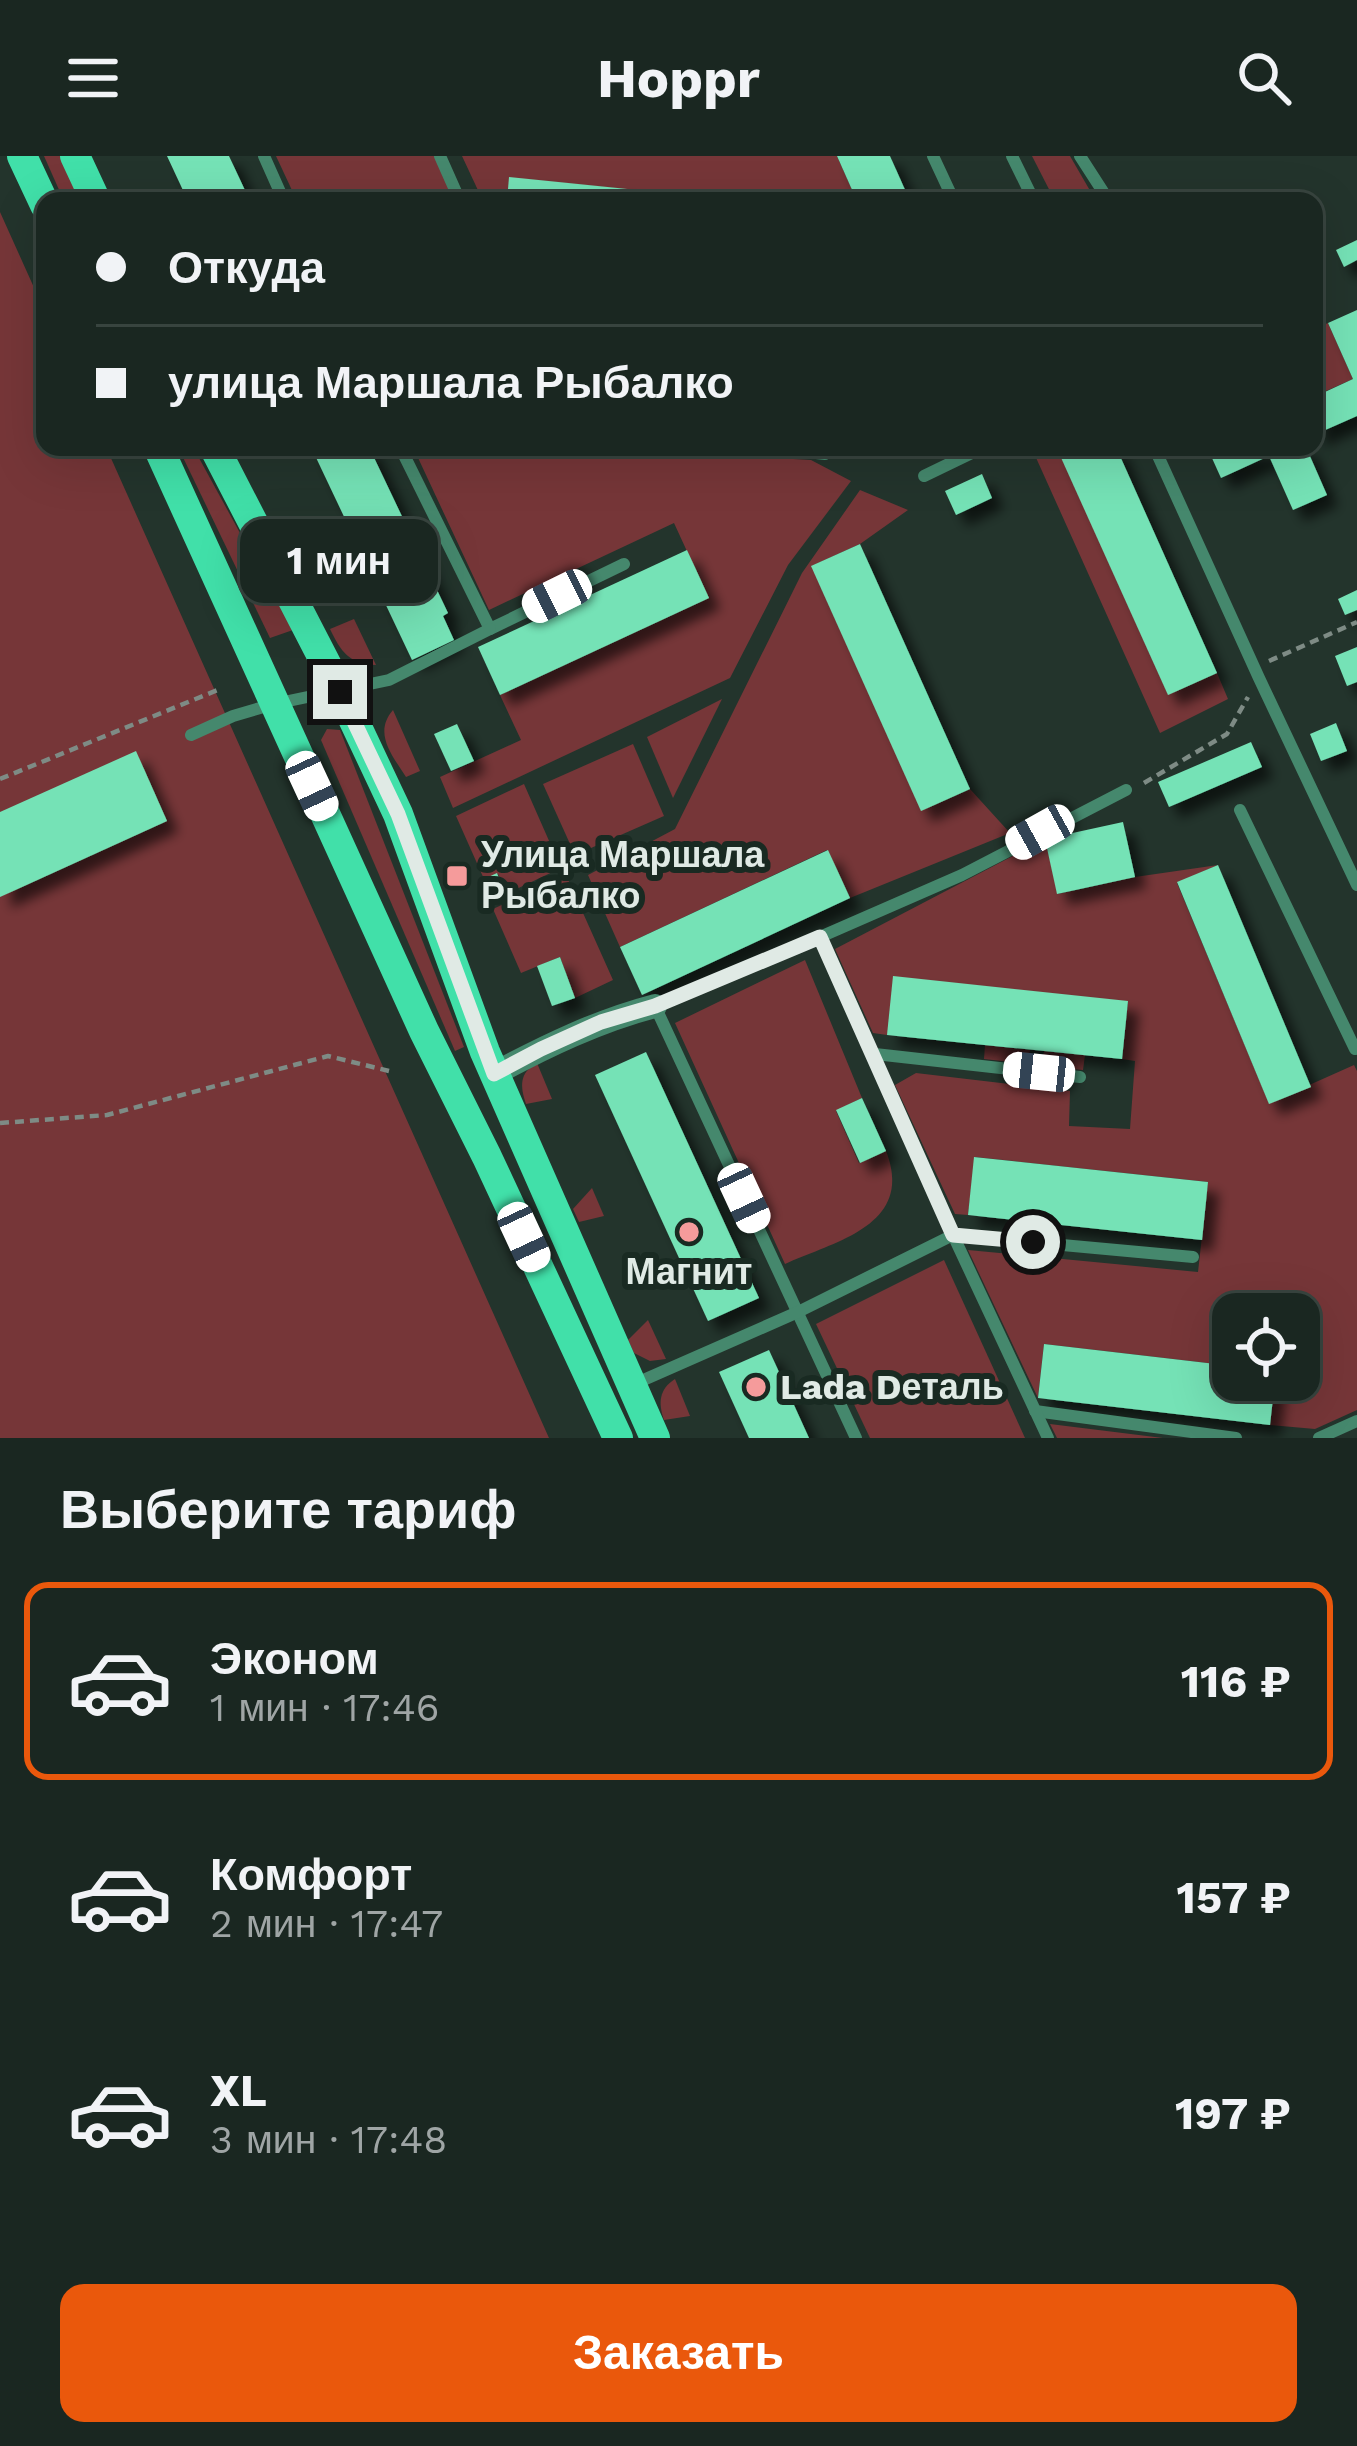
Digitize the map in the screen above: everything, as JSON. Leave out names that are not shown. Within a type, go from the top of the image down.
[{"type":"main road","points":[[22,156],[39,192]]},
{"type":"main road","points":[[75,156],[92,192]]},
{"type":"main road","points":[[162,456],[424,1031],[618,1438]]},
{"type":"main road","points":[[219,456],[398,814],[494,1074],[655,1438]]},
{"type":"street","points":[[494,1074],[601,1022],[655,1006]]},
{"type":"lane","points":[[264,156],[280,192]]},
{"type":"lane","points":[[440,156],[456,192]]},
{"type":"lane","points":[[933,156],[950,192]]},
{"type":"lane","points":[[1012,156],[1030,192]]},
{"type":"lane","points":[[1079,156],[1103,192]]},
{"type":"lane","points":[[404,456],[490,629]]},
{"type":"lane","points":[[924,476],[965,456]]},
{"type":"lane","points":[[1158,456],[1357,885]]},
{"type":"lane","points":[[190,735],[274,704],[389,680],[624,564]]},
{"type":"lane","points":[[856,1438],[655,1006],[962,875],[1126,790]]},
{"type":"lane","points":[[1240,809],[1357,1048]]},
{"type":"lane","points":[[820,937],[1048,1438]]},
{"type":"lane","points":[[875,1054],[1080,1077]]},
{"type":"lane","points":[[631,1386],[798,1312],[953,1235],[1192,1257]]},
{"type":"lane","points":[[1035,1411],[1236,1438]]},
{"type":"lane","points":[[1319,1438],[1357,1421]]},
{"type":"path","points":[[1126,790],[1155,778],[1226,734],[1269,661],[1357,622]]},
{"type":"path","points":[[0,778],[220,689]]},
{"type":"path","points":[[0,1123],[107,1115],[328,1056],[389,1071]]},
{"type":"shaded area","points":[[44,156],[61,156],[78,192],[60,192]]},
{"type":"shaded area","points":[[276,156],[444,156],[460,192],[293,192]]},
{"type":"shaded area","points":[[462,156],[837,156],[853,192],[655,192],[510,178],[508,192],[479,192]]},
{"type":"shaded area","points":[[1032,156],[1070,156],[1091,192],[1050,192]]},
{"type":"shaded area","points":[[0,212],[36,292],[36,456],[110,456],[549,1438],[0,1438]]},
{"type":"shaded area","points":[[1328,323],[1353,379],[1326,391],[1323,384],[1323,325]]},
{"type":"shaded area","points":[[182,456],[198,456],[293,630],[270,638]]},
{"type":"shaded area","points":[[417,456],[742,456],[811,460],[851,481],[788,565],[730,678],[453,808],[440,777],[521,740],[500,695],[708,597],[674,523],[489,610]]},
{"type":"shaded area","points":[[1035,456],[1061,456],[1168,694],[1217,673],[1228,699],[1160,733]]},
{"type":"shaded area","points":[[860,490],[908,510],[860,544],[812,566],[922,810],[970,789],[1010,833],[850,898],[827,850],[620,947],[588,875],[675,829],[802,573]]},
{"type":"shaded area","points":[[354,619],[376,665],[347,655],[330,629]]},
{"type":"shaded area","points":[[722,699],[673,798],[647,737]]},
{"type":"shaded area","points":[[393,710],[420,771],[406,777],[385,736]]},
{"type":"shaded area","points":[[327,729],[340,730],[464,1047],[455,1051],[321,740]]},
{"type":"shaded area","points":[[633,744],[664,816],[575,855],[543,784]]},
{"type":"shaded area","points":[[524,784],[561,868],[493,900],[490,893],[503,887],[498,874],[484,879],[456,816]]},
{"type":"shaded area","points":[[1045,839],[1058,894],[1218,865],[1177,883],[1269,1103],[1354,1065],[1357,1071],[1357,1410],[1315,1429],[1270,1425],[1273,1401],[1320,1401],[1320,1293],[1212,1293],[1212,1364],[1044,1344],[1038,1398],[968,1250],[1198,1272],[1208,1182],[975,1157],[968,1215],[955,1214],[895,1085],[916,1073],[1070,1091],[1069,1126],[1130,1129],[1135,1061],[1122,1059],[1128,1002],[887,1035],[873,1033],[835,949]]},
{"type":"shaded area","points":[[566,875],[613,980],[575,998],[560,957],[521,973],[493,909]]},
{"type":"shaded area","points":[[805,960],[862,1098],[836,1111],[859,1163],[886,1151],[892,1176],[890,1197],[866,1227],[785,1264],[675,1023]]},
{"type":"shaded area","points":[[985,1045],[1030,1050],[1028,1064],[984,1059]]},
{"type":"shaded area","points":[[1044,1051],[1085,1055],[1083,1070],[1041,1066]]},
{"type":"shaded area","points":[[537,1063],[552,1099],[526,1104],[522,1080]]},
{"type":"shaded area","points":[[592,1188],[604,1216],[579,1222],[573,1209]]},
{"type":"shaded area","points":[[944,1260],[1025,1438],[870,1438],[816,1324]]},
{"type":"shaded area","points":[[648,1320],[666,1359],[650,1361],[634,1353],[628,1340]]},
{"type":"shaded area","points":[[675,1379],[690,1416],[664,1420],[661,1397]]},
{"type":"shaded area","points":[[1050,1424],[1163,1438],[1057,1438]]},
{"type":"building","points":[[167,156],[229,156],[246,192],[184,192]]},
{"type":"building","points":[[837,156],[890,156],[906,192],[853,192]]},
{"type":"building","points":[[509,177],[657,192],[508,192]]},
{"type":"building","points":[[1357,240],[1357,260],[1344,267],[1336,250]]},
{"type":"building","points":[[1357,310],[1357,416],[1323,431],[1323,393],[1353,379],[1328,323]]},
{"type":"building","points":[[315,456],[373,456],[448,613],[443,616],[454,640],[412,660]]},
{"type":"building","points":[[1060,456],[1120,456],[1217,673],[1168,695]]},
{"type":"building","points":[[1211,456],[1269,456],[1221,478]]},
{"type":"building","points":[[1269,456],[1310,456],[1327,495],[1293,510]]},
{"type":"building","points":[[982,474],[992,498],[956,515],[945,491]]},
{"type":"building","points":[[860,544],[970,789],[921,811],[811,566]]},
{"type":"building","points":[[687,550],[709,598],[500,695],[478,647]]},
{"type":"building","points":[[1357,590],[1357,610],[1345,615],[1338,599]]},
{"type":"building","points":[[1357,647],[1357,682],[1347,686],[1335,656]]},
{"type":"building","points":[[1336,723],[1347,751],[1321,761],[1310,734]]},
{"type":"building","points":[[457,724],[474,761],[451,771],[434,734]]},
{"type":"building","points":[[1251,742],[1262,767],[1169,807],[1158,782]]},
{"type":"building","points":[[136,751],[167,821],[0,897],[0,812]]},
{"type":"building","points":[[1123,822],[1135,877],[1057,894],[1045,839]]},
{"type":"building","points":[[828,850],[850,898],[642,995],[620,947]]},
{"type":"building","points":[[1218,865],[1311,1087],[1269,1104],[1177,882]]},
{"type":"building","points":[[497,873],[503,888],[490,893],[484,879]]},
{"type":"building","points":[[560,957],[575,998],[552,1006],[537,966]]},
{"type":"building","points":[[893,976],[1128,1001],[1122,1059],[887,1035]]},
{"type":"building","points":[[646,1052],[759,1298],[708,1321],[595,1075]]},
{"type":"building","points":[[862,1098],[886,1151],[860,1163],[836,1110]]},
{"type":"building","points":[[974,1157],[1208,1182],[1202,1240],[968,1215]]},
{"type":"building","points":[[1044,1344],[1212,1364],[1212,1401],[1273,1401],[1270,1425],[1038,1398]]},
{"type":"building","points":[[769,1350],[809,1438],[749,1438],[719,1372]]},
{"type":"place","name":"Улица Маршала Рыбалко","points":[[457,876]]},
{"type":"place","name":"Магнит","points":[[689,1232]]},
{"type":"place","name":"Lada Dеталь","points":[[756,1387]]},
{"type":"route","points":[[340,692],[398,814],[494,1074],[601,1022],[655,1006],[820,937],[953,1235],[1033,1242]]}]
